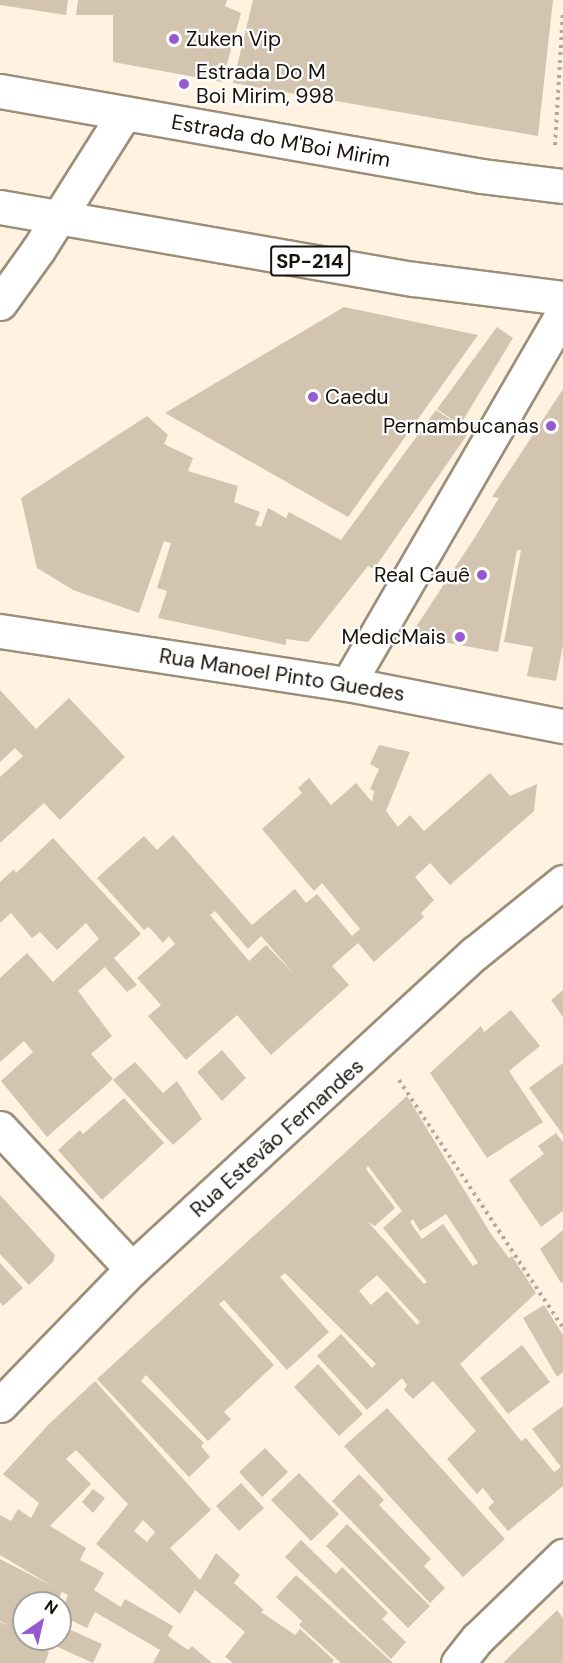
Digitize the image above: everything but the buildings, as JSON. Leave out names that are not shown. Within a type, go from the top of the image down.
[{"type":"street","name":"Estrada do M'Boi Mirim","points":[[0,91],[124,114],[558,186]]},
{"type":"street","points":[[0,303],[124,114]]},
{"type":"street","name":"SP-214","points":[[0,207],[414,279],[563,298]]},
{"type":"street","points":[[348,684],[563,313]]},
{"type":"street","name":"Rua Manoel Pinto Guedes","points":[[0,630],[348,684],[563,726]]},
{"type":"street","name":"Rua Estevão Fernandes","points":[[0,1405],[132,1269],[377,1047],[475,953],[563,882]]},
{"type":"street","points":[[0,1128],[132,1269]]},
{"type":"street","points":[[458,1663],[477,1639],[563,1556]]},
{"type":"path","points":[[558,186],[563,10]]},
{"type":"path","points":[[377,1047],[563,1328]]},
{"type":"place","name":"Zuken Vip","points":[[174,39]]},
{"type":"place","name":"Estrada Do M Boi Mirim, 998","points":[[184,84]]},
{"type":"place","name":"Caedu","points":[[313,397]]},
{"type":"place","name":"Pernambucanas","points":[[551,426]]},
{"type":"place","name":"Real Cauê","points":[[482,575]]},
{"type":"place","name":"MedicMais","points":[[460,637]]}]
